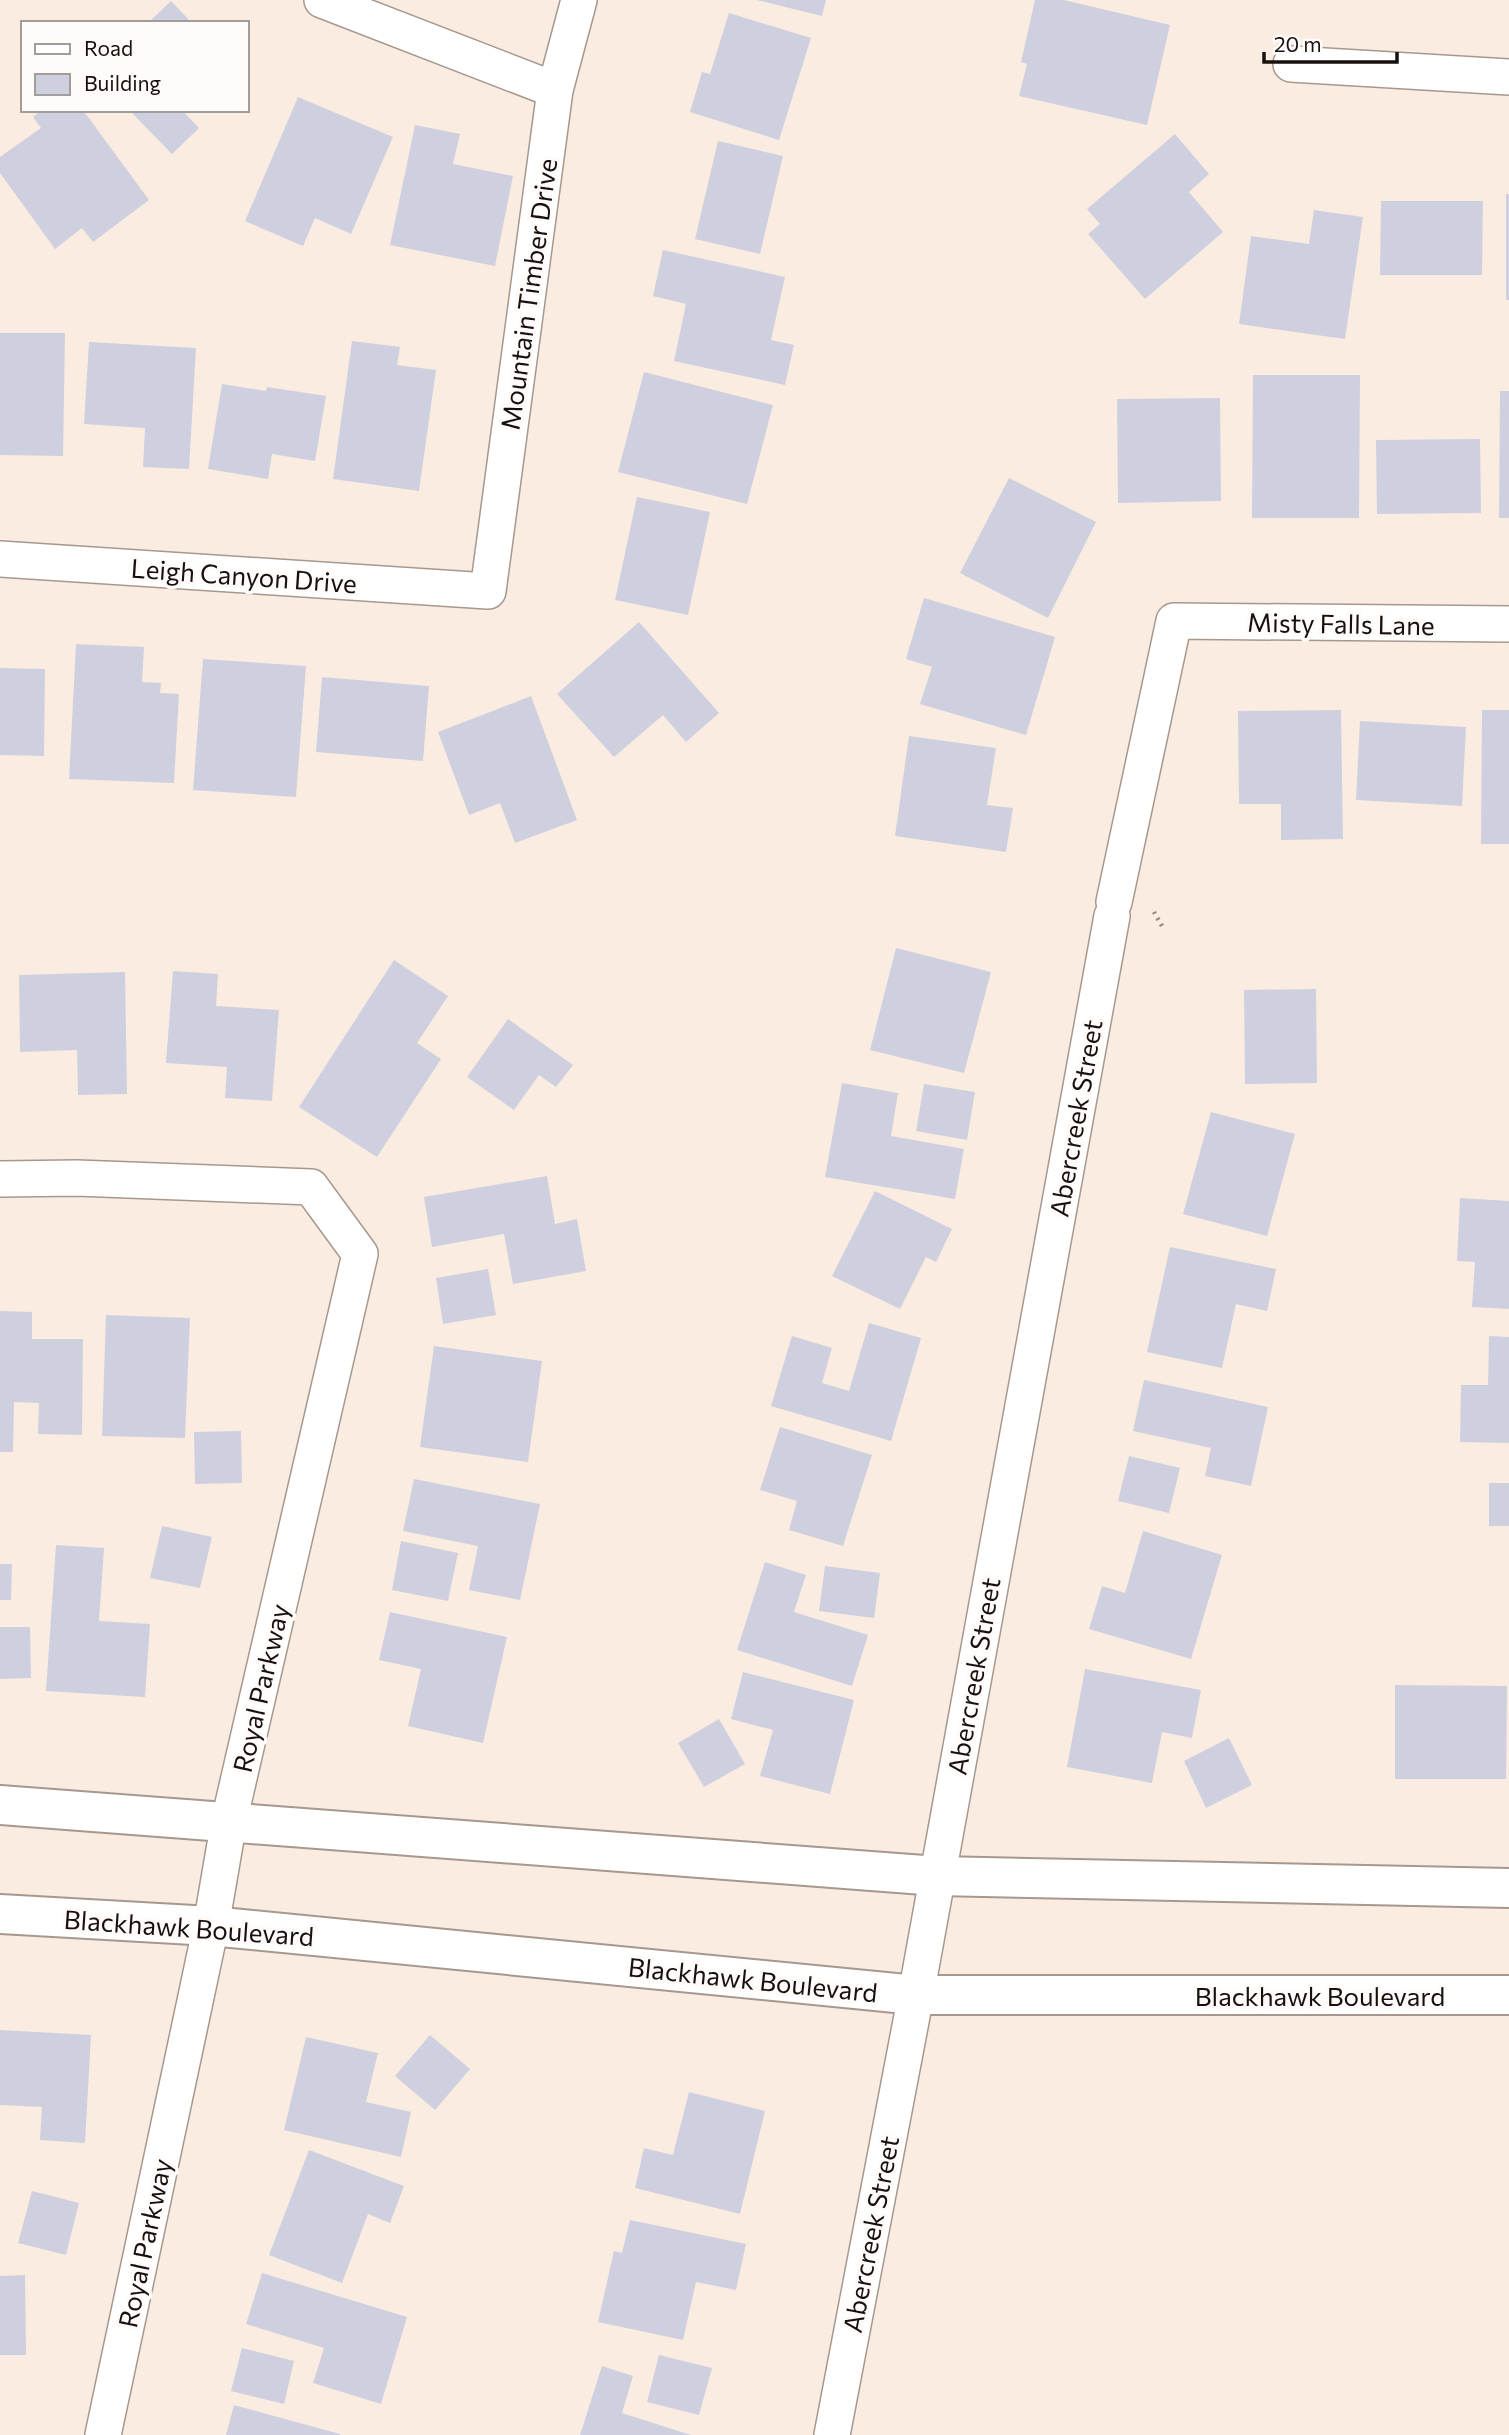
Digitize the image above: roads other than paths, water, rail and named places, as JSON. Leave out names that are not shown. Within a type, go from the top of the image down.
[{"type":"main road","points":[[0,1805],[937,1876],[1509,1888]]},
{"type":"main road","name":"Blackhawk Boulevard","points":[[0,1914],[211,1926],[916,1995],[1509,1995]]},
{"type":"street","points":[[322,0],[555,90]]},
{"type":"street","name":"Mountain Timber Drive","points":[[488,591],[555,90],[579,0]]},
{"type":"street","points":[[1291,64],[1509,77]]},
{"type":"street","name":"Leigh Canyon Drive","points":[[0,559],[488,591]]},
{"type":"street","name":"Misty Falls Lane","points":[[1174,621],[1509,624]]},
{"type":"street","name":"Abercreek Street","points":[[832,2435],[916,1995],[1113,909],[1174,621]]},
{"type":"street","name":"Royal Parkway","points":[[0,1179],[77,1178],[311,1187],[360,1254],[229,1821],[211,1926],[103,2435]]}]
